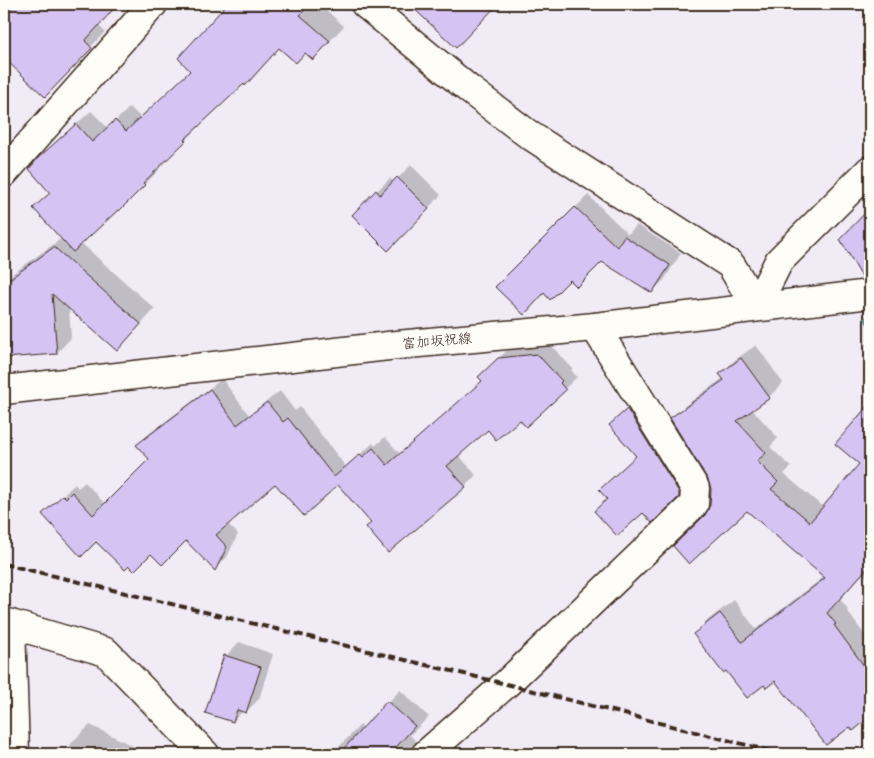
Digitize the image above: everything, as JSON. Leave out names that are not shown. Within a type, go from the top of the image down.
[{"type":"street","points":[[4,173],[152,4]]},
{"type":"street","points":[[365,4],[470,90],[528,134],[731,265],[756,307]]},
{"type":"street","points":[[756,307],[779,262],[870,170]]},
{"type":"street","name":"富加坂祝線","points":[[4,390],[397,345],[594,327],[870,294]]},
{"type":"street","points":[[426,754],[506,684],[694,504],[696,488],[594,327]]},
{"type":"street","points":[[15,754],[7,623],[106,652],[205,754]]},
{"type":"building","points":[[4,4],[118,4],[85,41],[92,48],[45,97],[4,58]]},
{"type":"building","points":[[227,4],[311,4],[300,15],[330,41],[313,60],[305,53],[296,63],[279,48],[245,86],[244,84],[184,140],[186,141],[143,183],[145,185],[119,211],[73,252],[33,208],[50,193],[29,169],[38,158],[76,124],[92,142],[115,120],[126,131],[190,71],[178,58]]},
{"type":"building","points":[[409,4],[498,4],[456,48]]},
{"type":"building","points":[[397,177],[429,209],[388,251],[352,215],[376,190],[380,195]]},
{"type":"building","points":[[575,207],[617,247],[624,236],[670,265],[652,293],[602,262],[577,287],[570,280],[550,300],[544,293],[524,315],[495,287]]},
{"type":"building","points":[[870,208],[870,279],[863,279],[840,239]]},
{"type":"building","points":[[54,247],[141,324],[117,351],[52,294],[57,354],[4,358],[4,283]]},
{"type":"building","points":[[537,354],[562,381],[560,383],[566,390],[526,427],[520,420],[496,440],[488,430],[447,466],[466,487],[388,553],[366,527],[371,523],[338,485],[304,516],[275,484],[216,535],[227,547],[215,571],[186,541],[162,565],[151,554],[134,571],[129,566],[125,570],[96,542],[81,557],[42,514],[63,495],[66,498],[72,492],[93,515],[149,459],[136,445],[210,389],[237,425],[267,402],[283,422],[288,418],[334,477],[360,454],[363,457],[373,448],[387,465],[482,381],[478,377],[498,358]]},
{"type":"building","points":[[741,358],[770,398],[737,421],[766,453],[757,461],[778,482],[771,489],[810,522],[859,464],[835,444],[870,403],[870,565],[827,613],[870,674],[870,717],[853,731],[850,727],[826,745],[775,681],[766,688],[764,685],[747,698],[726,671],[723,673],[693,634],[720,613],[742,642],[825,578],[747,511],[689,564],[673,546],[705,515],[710,505],[711,489],[708,480],[670,418],[724,380],[719,374]]},
{"type":"building","points":[[627,409],[679,492],[679,497],[652,523],[643,513],[617,536],[594,511],[607,499],[599,490],[636,456],[609,425]]},
{"type":"building","points":[[224,655],[261,667],[246,713],[237,710],[233,722],[205,713]]},
{"type":"building","points":[[387,701],[415,726],[390,754],[339,754]]},
{"type":"railway","points":[[4,564],[506,684],[782,754]]}]
